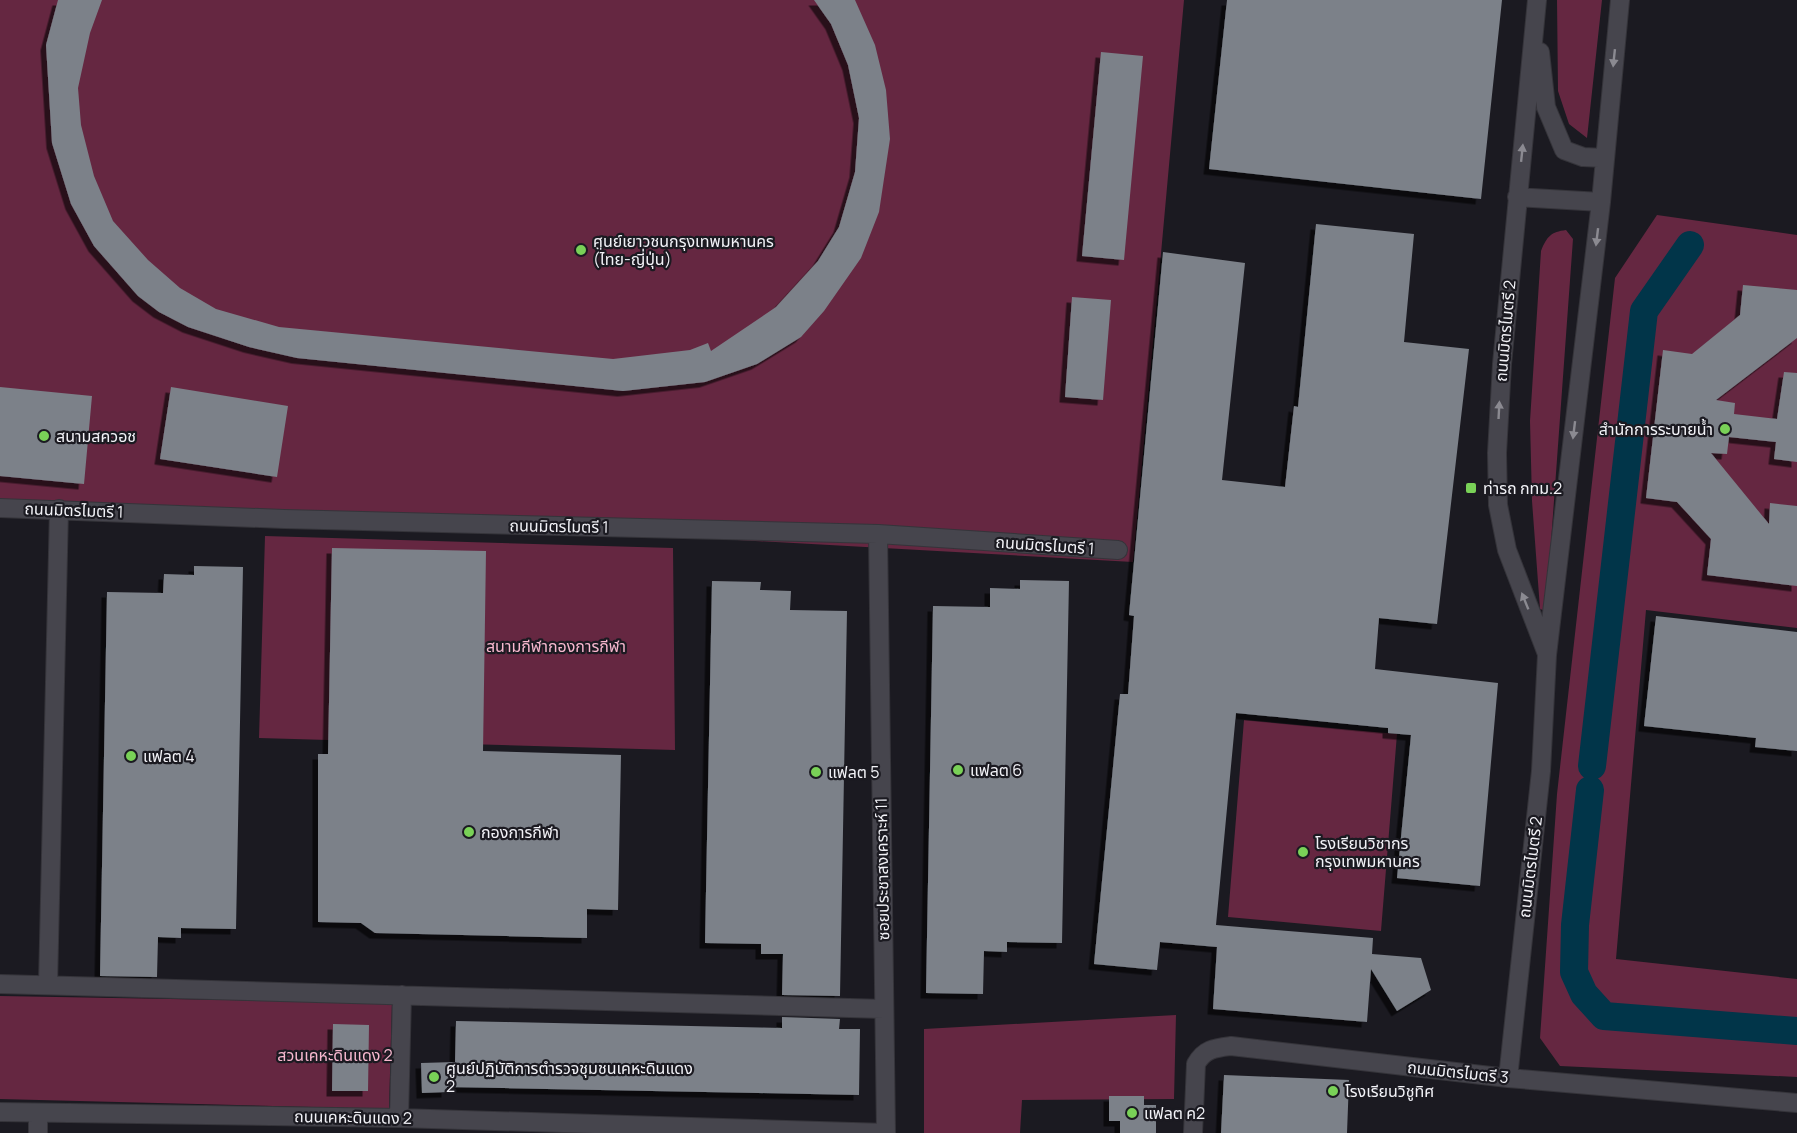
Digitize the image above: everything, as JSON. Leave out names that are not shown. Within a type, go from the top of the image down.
[{"type":"street","name":"ถนนมิตรไมตรี 2","points":[[1508,1078],[1541,771],[1547,655],[1601,202],[1620,0]]},
{"type":"street","name":"ถนนมิตรไมตรี 2","points":[[1537,6],[1517,196],[1502,364],[1497,453],[1498,505],[1518,582],[1547,655]]},
{"type":"street","points":[[1537,6],[1545,107],[1564,150],[1583,157],[1604,158]]},
{"type":"street","points":[[1517,196],[1601,202]]},
{"type":"street","name":"ถนนมิตรไมตรี 1","points":[[0,508],[284,519],[878,534],[1119,550]]},
{"type":"street","points":[[48,985],[59,509]]},
{"type":"street","name":"ซอยประชาสงเคราะห์ 11","points":[[878,534],[886,1133]]},
{"type":"street","points":[[0,984],[884,1009]]},
{"type":"street","points":[[399,1118],[402,995]]},
{"type":"street","name":"ถนนมิตรไมตรี 3","points":[[1193,1133],[1196,1064],[1202,1054],[1213,1048],[1231,1046],[1508,1078],[1797,1103]]},
{"type":"street","name":"ถนนเคหะดินแดง 2","points":[[0,1112],[321,1125],[399,1118],[619,1129],[886,1133]]},
{"type":"street","points":[[38,1113],[38,1133]]},
{"type":"green space","name":"ศูนย์เยาวชนกรุงเทพมหานคร (ไทย-ญี่ปุ่น)","points":[[0,0],[1184,0],[1133,562],[0,499]]},
{"type":"green space","points":[[1557,0],[1602,0],[1587,138],[1569,124],[1558,91]]},
{"type":"green space","points":[[1657,215],[1797,235],[1797,628],[1646,610],[1616,959],[1797,979],[1797,1077],[1560,1066],[1540,1038],[1557,794],[1615,278]]},
{"type":"green space","points":[[1566,230],[1573,239],[1546,611],[1540,609],[1532,501],[1530,421],[1541,251],[1550,236]]},
{"type":"green space","name":"สนามกีฬากองการกีฬา","points":[[265,536],[673,548],[675,750],[259,738]]},
{"type":"green space","points":[[1244,720],[1397,734],[1381,931],[1228,917]]},
{"type":"green space","name":"สวนเคหะดินแดง 2","points":[[0,996],[392,1003],[389,1109],[0,1099]]},
{"type":"green space","points":[[1176,1015],[1174,1099],[1022,1100],[1020,1133],[924,1133],[924,1029]]},
{"type":"building","points":[[58,0],[102,0],[90,33],[78,88],[81,125],[94,176],[113,221],[148,260],[180,288],[216,309],[279,327],[613,359],[690,350],[708,343],[711,351],[776,307],[818,261],[839,227],[855,172],[859,118],[848,65],[831,24],[814,0],[855,0],[875,45],[886,90],[890,139],[879,212],[861,258],[824,311],[801,337],[757,364],[705,382],[623,391],[297,358],[249,347],[188,327],[159,312],[138,296],[94,246],[71,204],[52,143],[46,45]]},
{"type":"building","points":[[1227,0],[1502,0],[1481,199],[1209,169]]},
{"type":"building","points":[[1101,52],[1143,56],[1124,260],[1082,256]]},
{"type":"building","points":[[1316,224],[1414,234],[1404,342],[1469,349],[1437,624],[1379,618],[1375,669],[1498,683],[1480,886],[1397,878],[1411,735],[1388,733],[1388,728],[1236,713],[1216,925],[1373,938],[1372,954],[1421,958],[1431,990],[1397,1011],[1371,969],[1367,1022],[1213,1009],[1217,947],[1160,942],[1157,970],[1094,964],[1120,694],[1128,694],[1134,616],[1129,615],[1163,252],[1245,263],[1222,480],[1285,487],[1294,406],[1298,407]]},
{"type":"building","name":"สำนักการระบายน้ำ","points":[[1743,285],[1797,290],[1797,338],[1716,400],[1735,403],[1734,414],[1777,419],[1784,372],[1797,373],[1797,462],[1774,459],[1776,442],[1729,437],[1727,454],[1711,453],[1769,524],[1770,503],[1797,506],[1797,586],[1707,575],[1711,539],[1677,502],[1646,498],[1663,350],[1692,354],[1740,315]]},
{"type":"building","points":[[1072,297],[1111,300],[1103,400],[1065,397]]},
{"type":"building","name":"สนามสควอช","points":[[0,387],[92,396],[84,484],[0,476]]},
{"type":"building","points":[[171,387],[288,406],[277,477],[160,459]]},
{"type":"building","name":"กองการกีฬา","points":[[332,548],[486,551],[483,751],[621,755],[618,910],[587,909],[587,938],[375,933],[361,923],[318,922],[318,754],[328,754]]},
{"type":"building","name":"แฟลต 4","points":[[194,566],[243,567],[236,929],[181,928],[181,938],[158,937],[157,977],[100,976],[107,592],[163,593],[164,574],[194,575]]},
{"type":"building","name":"แฟลต 6","points":[[1020,580],[1069,581],[1062,943],[1007,942],[1007,952],[984,951],[983,994],[926,993],[933,606],[990,607],[990,588],[1020,589]]},
{"type":"building","name":"แฟลต 5","points":[[712,581],[761,582],[760,590],[791,591],[790,610],[847,611],[840,996],[782,995],[783,954],[761,954],[761,944],[705,943]]},
{"type":"building","points":[[1656,616],[1797,632],[1797,751],[1755,747],[1756,738],[1644,726]]},
{"type":"building","points":[[782,1017],[840,1019],[839,1029],[860,1029],[859,1095],[447,1087],[447,1092],[422,1093],[421,1063],[455,1062],[456,1021],[782,1028]]},
{"type":"building","points":[[333,1024],[369,1025],[368,1091],[332,1091]]},
{"type":"building","points":[[1224,1075],[1349,1080],[1347,1133],[1221,1133]]},
{"type":"building","name":"แฟลต ค2","points":[[1109,1096],[1144,1096],[1144,1105],[1156,1105],[1156,1133],[1120,1133],[1120,1121],[1109,1121]]},
{"type":"waterway","points":[[1592,766],[1644,311],[1690,245]]},
{"type":"waterway","points":[[1590,790],[1575,925],[1574,972],[1584,994],[1604,1016],[1797,1031]]},
{"type":"place","name":"ศูนย์เยาวชนกรุงเทพมหานคร (ไทย-ญี่ปุ่น)","points":[[581,250]]},
{"type":"place","name":"สำนักการระบายน้ำ","points":[[1725,429]]},
{"type":"place","name":"สนามสควอช","points":[[44,436]]},
{"type":"place","name":"ท่ารถ กทม.2","points":[[1471,488]]},
{"type":"place","name":"แฟลต 4","points":[[131,756]]},
{"type":"place","name":"แฟลต 6","points":[[958,770]]},
{"type":"place","name":"แฟลต 5","points":[[816,772]]},
{"type":"place","name":"กองการกีฬา","points":[[469,832]]},
{"type":"place","name":"โรงเรียนวิชากร กรุงเทพมหานคร","points":[[1303,852]]},
{"type":"place","name":"ศูนย์ปฏิบัติการตำรวจชุมชนเคหะดินแดง 2","points":[[434,1077]]},
{"type":"place","name":"โรงเรียนวิชูทิศ","points":[[1333,1091]]},
{"type":"place","name":"แฟลต ค2","points":[[1132,1113]]}]
